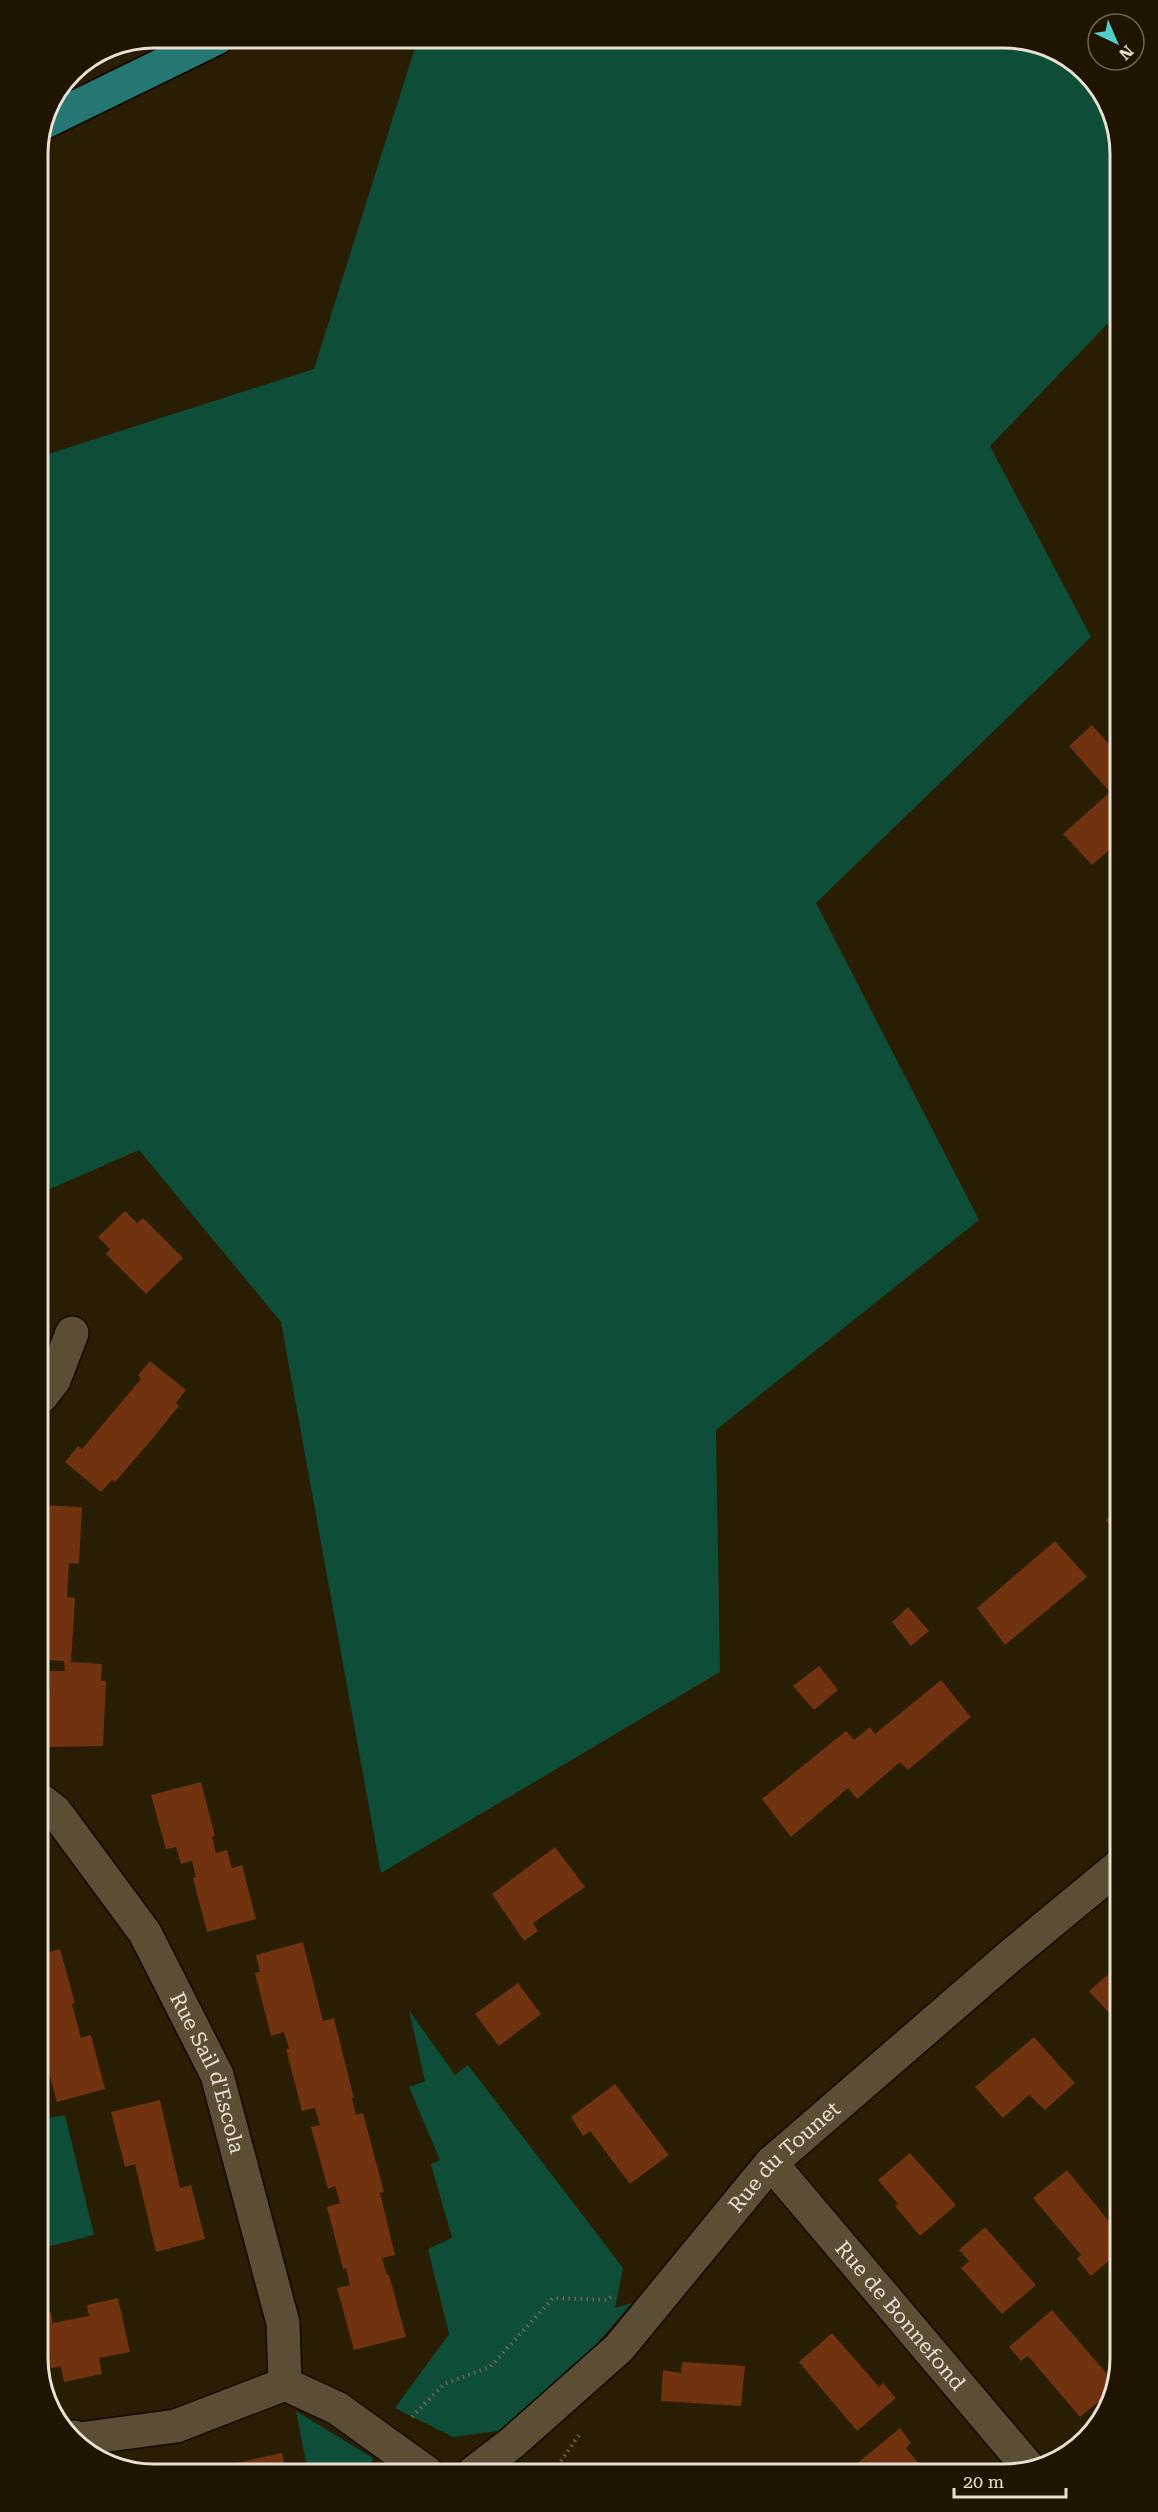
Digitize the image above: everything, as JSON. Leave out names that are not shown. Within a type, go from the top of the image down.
[{"type":"main road","points":[[55,117],[197,48]]},
{"type":"street","points":[[48,1388],[54,1380],[72,1333]]},
{"type":"street","name":"Rue Sail d'Escola","points":[[48,1806],[55,1811],[145,1933],[217,2075],[283,2323],[285,2384]]},
{"type":"street","name":"Rue du Tounet","points":[[484,2464],[512,2443],[619,2348],[771,2163],[1009,1957],[1110,1873]]},
{"type":"street","name":"Rue de Bonnefond","points":[[771,2163],[1024,2462]]},
{"type":"street","points":[[85,2438],[176,2426],[285,2384],[337,2409],[414,2464]]},
{"type":"path","points":[[388,2446],[424,2403],[444,2384],[490,2367],[553,2298],[607,2300],[621,2289]]},
{"type":"green space","points":[[415,48],[1011,48],[1044,56],[1057,62],[1079,79],[1099,107],[1108,133],[1110,321],[990,446],[1091,637],[816,903],[979,1220],[716,1430],[720,1672],[381,1873],[281,1322],[139,1150],[48,1190],[48,454],[314,369]]},
{"type":"green space","points":[[409,2010],[455,2075],[468,2065],[623,2268],[615,2308],[632,2303],[581,2362],[498,2431],[453,2437],[395,2408],[449,2334],[428,2249],[452,2238],[431,2164],[440,2160],[409,2087],[425,2081]]},
{"type":"green space","points":[[65,2115],[94,2235],[48,2247],[48,2118]]},
{"type":"green space","points":[[296,2411],[373,2458],[371,2464],[306,2464]]},
{"type":"building","points":[[1092,725],[1110,745],[1110,792],[1069,746]]},
{"type":"building","points":[[1110,792],[1110,849],[1092,865],[1063,834]]},
{"type":"building","points":[[125,1211],[137,1223],[143,1218],[183,1258],[146,1294],[106,1254],[110,1249],[98,1237]]},
{"type":"building","points":[[150,1361],[186,1390],[176,1403],[179,1406],[148,1444],[115,1482],[112,1480],[101,1492],[65,1462],[78,1446],[82,1449],[141,1379],[138,1375]]},
{"type":"building","points":[[48,1505],[82,1507],[79,1564],[69,1563],[67,1597],[75,1598],[71,1662],[102,1664],[101,1681],[106,1681],[103,1746],[48,1747],[50,1671],[65,1671],[64,1661],[48,1660]]},
{"type":"building","points":[[1055,1541],[1087,1577],[1005,1645],[977,1608]]},
{"type":"building","points":[[908,1607],[929,1631],[911,1646],[892,1622]]},
{"type":"building","points":[[819,1666],[838,1690],[814,1710],[793,1686]]},
{"type":"building","points":[[941,1680],[971,1717],[908,1770],[900,1762],[857,1799],[848,1788],[791,1837],[762,1799],[846,1731],[854,1740],[870,1727],[875,1734]]},
{"type":"building","points":[[201,1782],[215,1836],[212,1837],[216,1853],[227,1850],[232,1868],[242,1865],[256,1919],[207,1932],[193,1878],[196,1877],[192,1861],[181,1864],[176,1847],[166,1849],[151,1795]]},
{"type":"building","points":[[555,1847],[585,1887],[533,1923],[538,1931],[524,1941],[492,1894]]},
{"type":"building","points":[[303,1942],[323,2021],[334,2018],[354,2098],[352,2098],[356,2115],[363,2113],[384,2192],[380,2193],[395,2255],[382,2258],[406,2337],[354,2350],[337,2288],[350,2285],[346,2268],[343,2269],[327,2207],[340,2203],[335,2186],[328,2189],[311,2127],[320,2125],[315,2108],[302,2111],[286,2049],[289,2049],[284,2032],[271,2036],[255,1973],[260,1972],[256,1955]]},
{"type":"building","points":[[60,1949],[75,2003],[72,2004],[81,2038],[91,2035],[105,2089],[57,2102],[48,2070],[48,1953]]},
{"type":"building","points":[[1110,1973],[1110,2014],[1089,1991]]},
{"type":"building","points":[[518,1983],[541,2014],[499,2046],[475,2014]]},
{"type":"building","points":[[1034,2037],[1075,2083],[1045,2110],[1029,2095],[1003,2118],[975,2087]]},
{"type":"building","points":[[615,2084],[669,2155],[630,2184],[590,2131],[583,2136],[571,2117]]},
{"type":"building","points":[[160,2100],[180,2188],[191,2185],[205,2239],[156,2252],[135,2164],[125,2167],[111,2112]]},
{"type":"building","points":[[910,2153],[956,2205],[920,2236],[895,2206],[898,2204],[878,2180]]},
{"type":"building","points":[[1067,2170],[1110,2222],[1108,2240],[1110,2260],[1091,2276],[1077,2259],[1081,2255],[1033,2198]]},
{"type":"building","points":[[985,2227],[1036,2285],[1002,2314],[961,2268],[969,2261],[959,2250]]},
{"type":"building","points":[[118,2298],[130,2352],[99,2358],[102,2374],[64,2382],[61,2366],[49,2369],[48,2313],[51,2312],[53,2323],[89,2316],[87,2305]]},
{"type":"building","points":[[1052,2310],[1108,2376],[1101,2399],[1080,2417],[1028,2356],[1021,2361],[1009,2347]]},
{"type":"building","points":[[832,2333],[879,2387],[883,2383],[896,2398],[857,2431],[799,2362]]},
{"type":"building","points":[[682,2362],[745,2366],[741,2406],[661,2401],[663,2370],[681,2373]]},
{"type":"building","points":[[900,2428],[911,2443],[906,2448],[919,2464],[856,2464]]},
{"type":"building","points":[[282,2453],[284,2464],[232,2464]]}]
